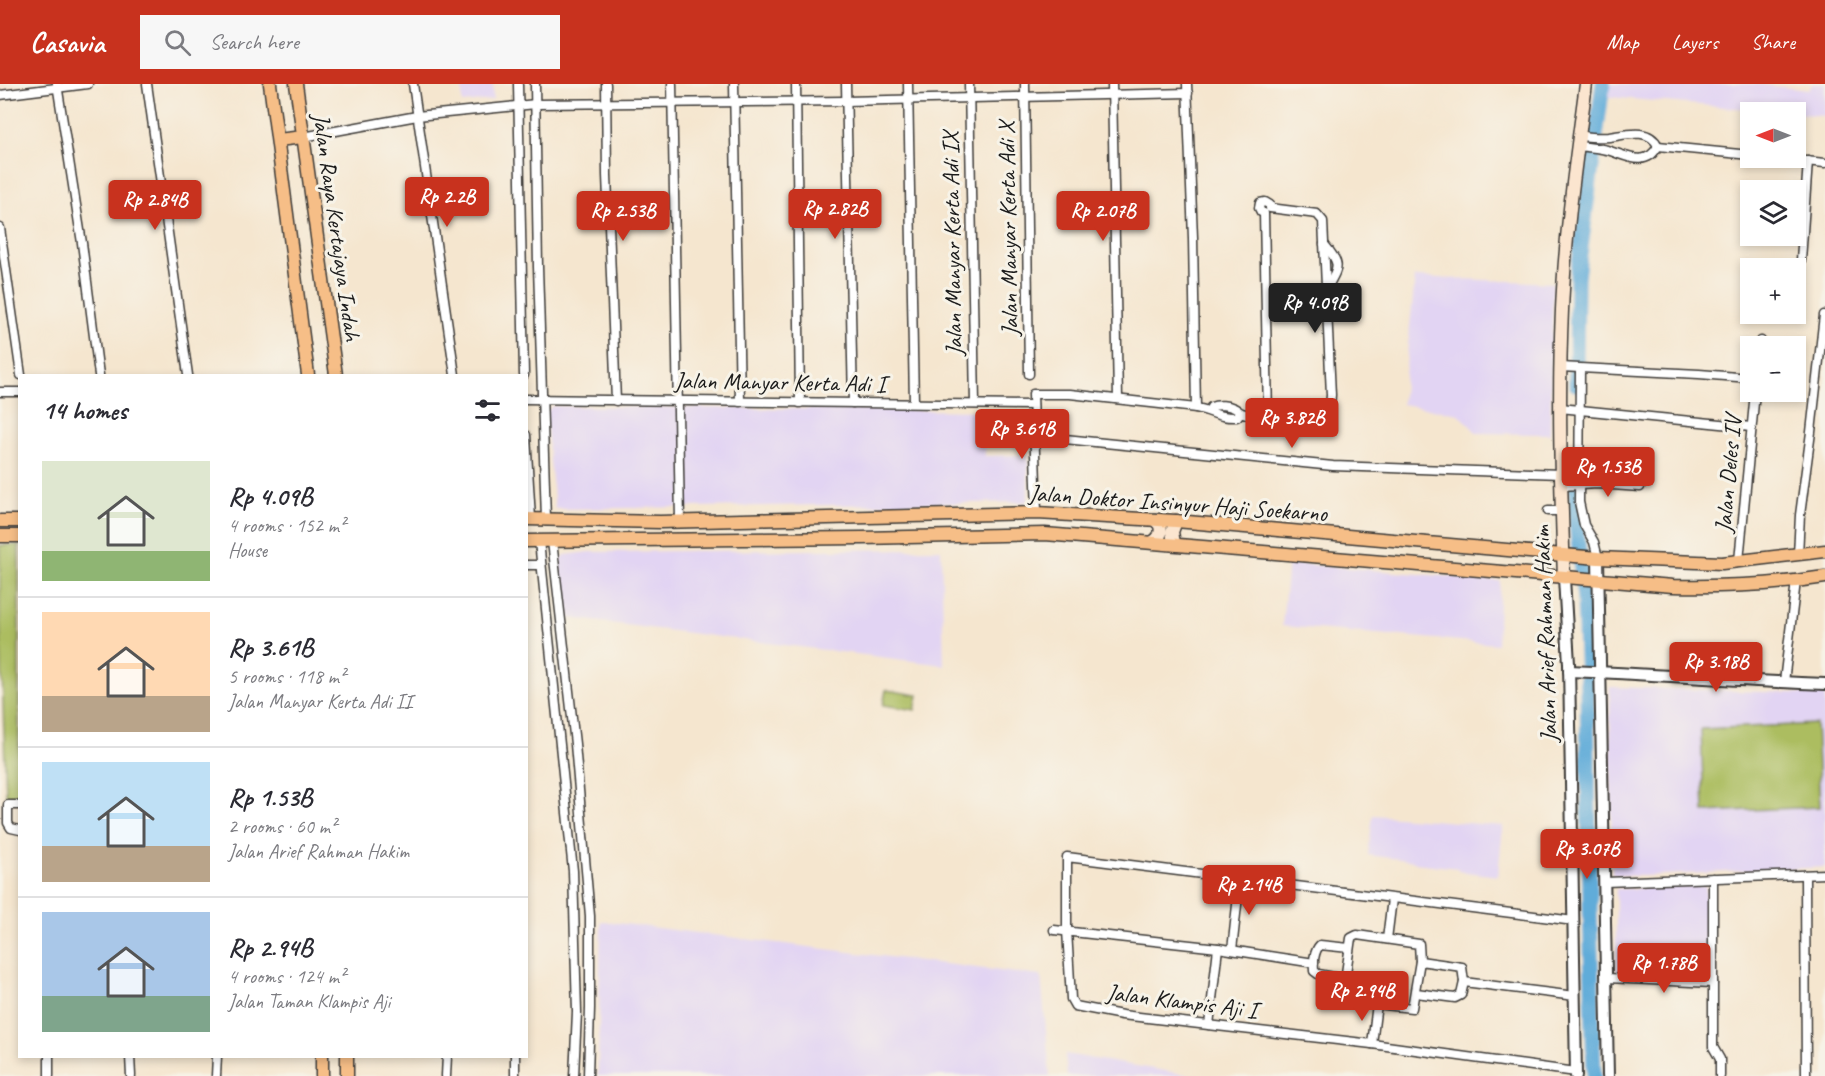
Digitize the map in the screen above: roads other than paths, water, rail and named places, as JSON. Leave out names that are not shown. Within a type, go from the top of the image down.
[{"type":"main road","name":"Jalan Raya Kertajaya Indah","points":[[270,84],[308,374]]},
{"type":"main road","name":"Jalan Raya Kertajaya Indah","points":[[296,84],[336,374]]},
{"type":"main road","name":"Jalan Arief Rahman Hakim","points":[[1570,578],[1569,556],[1561,512],[1562,482],[1572,409],[1572,368],[1565,263],[1586,84]]},
{"type":"main road","points":[[278,140],[303,137]]},
{"type":"main road","points":[[0,513],[18,513]]},
{"type":"main road","name":"Jalan Doktor Insinyur Haji Soekarno","points":[[536,519],[674,521],[1037,513],[1176,521],[1596,558],[1722,563],[1825,551]]},
{"type":"main road","points":[[1154,542],[1160,534],[1160,525],[1155,520]]},
{"type":"main road","points":[[0,521],[18,521]]},
{"type":"main road","points":[[674,521],[681,540]]},
{"type":"main road","points":[[668,540],[674,521]]},
{"type":"main road","points":[[1174,543],[1172,532],[1176,521]]},
{"type":"main road","name":"Jalan Doktor Insinyur Haji Soekarno","points":[[541,541],[1045,534],[1174,543],[1570,578],[1695,586],[1767,584],[1825,577]]},
{"type":"main road","points":[[0,536],[18,536]]},
{"type":"main road","points":[[322,1058],[322,1076]]},
{"type":"main road","points":[[347,1058],[347,1076]]},
{"type":"street","points":[[0,95],[88,84]]},
{"type":"street","points":[[147,84],[188,374]]},
{"type":"street","points":[[413,84],[455,374]]},
{"type":"street","points":[[518,84],[527,105],[540,398],[536,519]]},
{"type":"street","points":[[524,374],[527,105],[535,84]]},
{"type":"street","points":[[606,84],[616,401]]},
{"type":"street","points":[[672,84],[677,401],[674,521]]},
{"type":"street","points":[[734,84],[740,402]]},
{"type":"street","points":[[796,84],[801,403]]},
{"type":"street","points":[[846,84],[853,403]]},
{"type":"street","points":[[908,84],[915,403]]},
{"type":"street","name":"Jalan Manyar Kerta Adi IX","points":[[969,84],[975,404]]},
{"type":"street","name":"Jalan Manyar Kerta Adi X","points":[[1025,84],[1029,374]]},
{"type":"street","points":[[1112,84],[1118,399]]},
{"type":"street","points":[[58,86],[99,374]]},
{"type":"street","points":[[303,137],[417,116],[527,105],[1025,97],[1112,94],[1187,88],[1196,408]]},
{"type":"street","points":[[1578,141],[1593,137],[1635,134],[1650,136],[1658,146]]},
{"type":"street","points":[[1610,151],[1611,136]]},
{"type":"street","points":[[1578,141],[1591,148],[1610,151],[1633,159],[1655,152],[1658,146]]},
{"type":"street","points":[[1658,146],[1740,154]]},
{"type":"street","points":[[1806,161],[1825,163]]},
{"type":"street","points":[[1801,258],[1809,161]]},
{"type":"street","points":[[1037,513],[1032,396],[1036,393],[1196,408],[1210,410],[1215,415],[1232,417],[1237,417],[1240,413],[1268,416],[1318,421],[1329,418],[1323,221],[1320,216],[1311,212],[1267,211],[1268,416]]},
{"type":"street","points":[[0,228],[21,374]]},
{"type":"street","points":[[1324,244],[1338,264],[1326,291]]},
{"type":"street","points":[[1798,555],[1800,515],[1824,315]]},
{"type":"street","points":[[1608,1076],[1596,558],[1594,542],[1582,519],[1579,502],[1572,409],[1572,368],[1740,377]]},
{"type":"street","points":[[0,392],[18,392]]},
{"type":"street","name":"Jalan Manyar Kerta Adi I","points":[[528,399],[1033,405]]},
{"type":"street","name":"Jalan Deles IV","points":[[1739,561],[1754,402]]},
{"type":"street","points":[[1572,409],[1751,427]]},
{"type":"street","points":[[1035,436],[1333,466],[1640,488]]},
{"type":"street","points":[[528,452],[536,519]]},
{"type":"street","points":[[1548,511],[1561,512]]},
{"type":"street","points":[[541,541],[541,565],[564,715],[580,870],[578,1012],[574,1076]]},
{"type":"street","points":[[541,541],[564,715],[580,870],[590,916],[588,1076]]},
{"type":"street","points":[[528,565],[541,565]]},
{"type":"street","name":"Jalan Arief Rahman Hakim","points":[[1570,578],[1573,671],[1576,1074]]},
{"type":"street","points":[[1784,682],[1796,581]]},
{"type":"street","points":[[1573,671],[1825,684]]},
{"type":"street","points":[[18,806],[8,805],[8,823],[11,828],[18,830]]},
{"type":"street","name":"Jalan Klampis Aji I","points":[[1240,878],[1067,857],[1067,930],[1071,999],[1075,1006],[1122,1015],[1372,1044],[1576,1074]]},
{"type":"street","points":[[1605,882],[1825,874]]},
{"type":"street","points":[[1805,875],[1806,1076]]},
{"type":"street","points":[[1232,950],[1240,878],[1574,921]]},
{"type":"street","points":[[1713,878],[1713,1047],[1720,1059],[1720,1076]]},
{"type":"street","points":[[1387,939],[1392,899]]},
{"type":"street","points":[[1054,930],[1218,948],[1314,963]]},
{"type":"street","points":[[1353,936],[1387,939],[1419,944],[1420,961],[1412,1008],[1346,1000],[1343,993],[1349,948],[1353,936]]},
{"type":"street","points":[[1345,979],[1318,974],[1314,971],[1314,963],[1316,949],[1320,945],[1349,948]]},
{"type":"street","points":[[1209,1025],[1218,948]]},
{"type":"street","points":[[1416,993],[1455,998],[1461,995],[1464,982],[1463,969],[1460,966],[1420,961]]},
{"type":"street","points":[[1607,978],[1713,983]]},
{"type":"street","points":[[1464,982],[1575,996]]},
{"type":"street","points":[[1372,1044],[1377,1005]]},
{"type":"street","points":[[49,1058],[49,1076]]},
{"type":"street","points":[[130,1058],[131,1076]]},
{"type":"street","points":[[216,1076],[217,1058]]},
{"type":"street","points":[[446,1076],[447,1058]]},
{"type":"street","points":[[515,1058],[515,1076]]},
{"type":"waterway","points":[[1576,384],[1577,277],[1603,84]]},
{"type":"waterway","points":[[1576,489],[1576,522],[1584,598],[1587,687],[1594,1076]]}]
